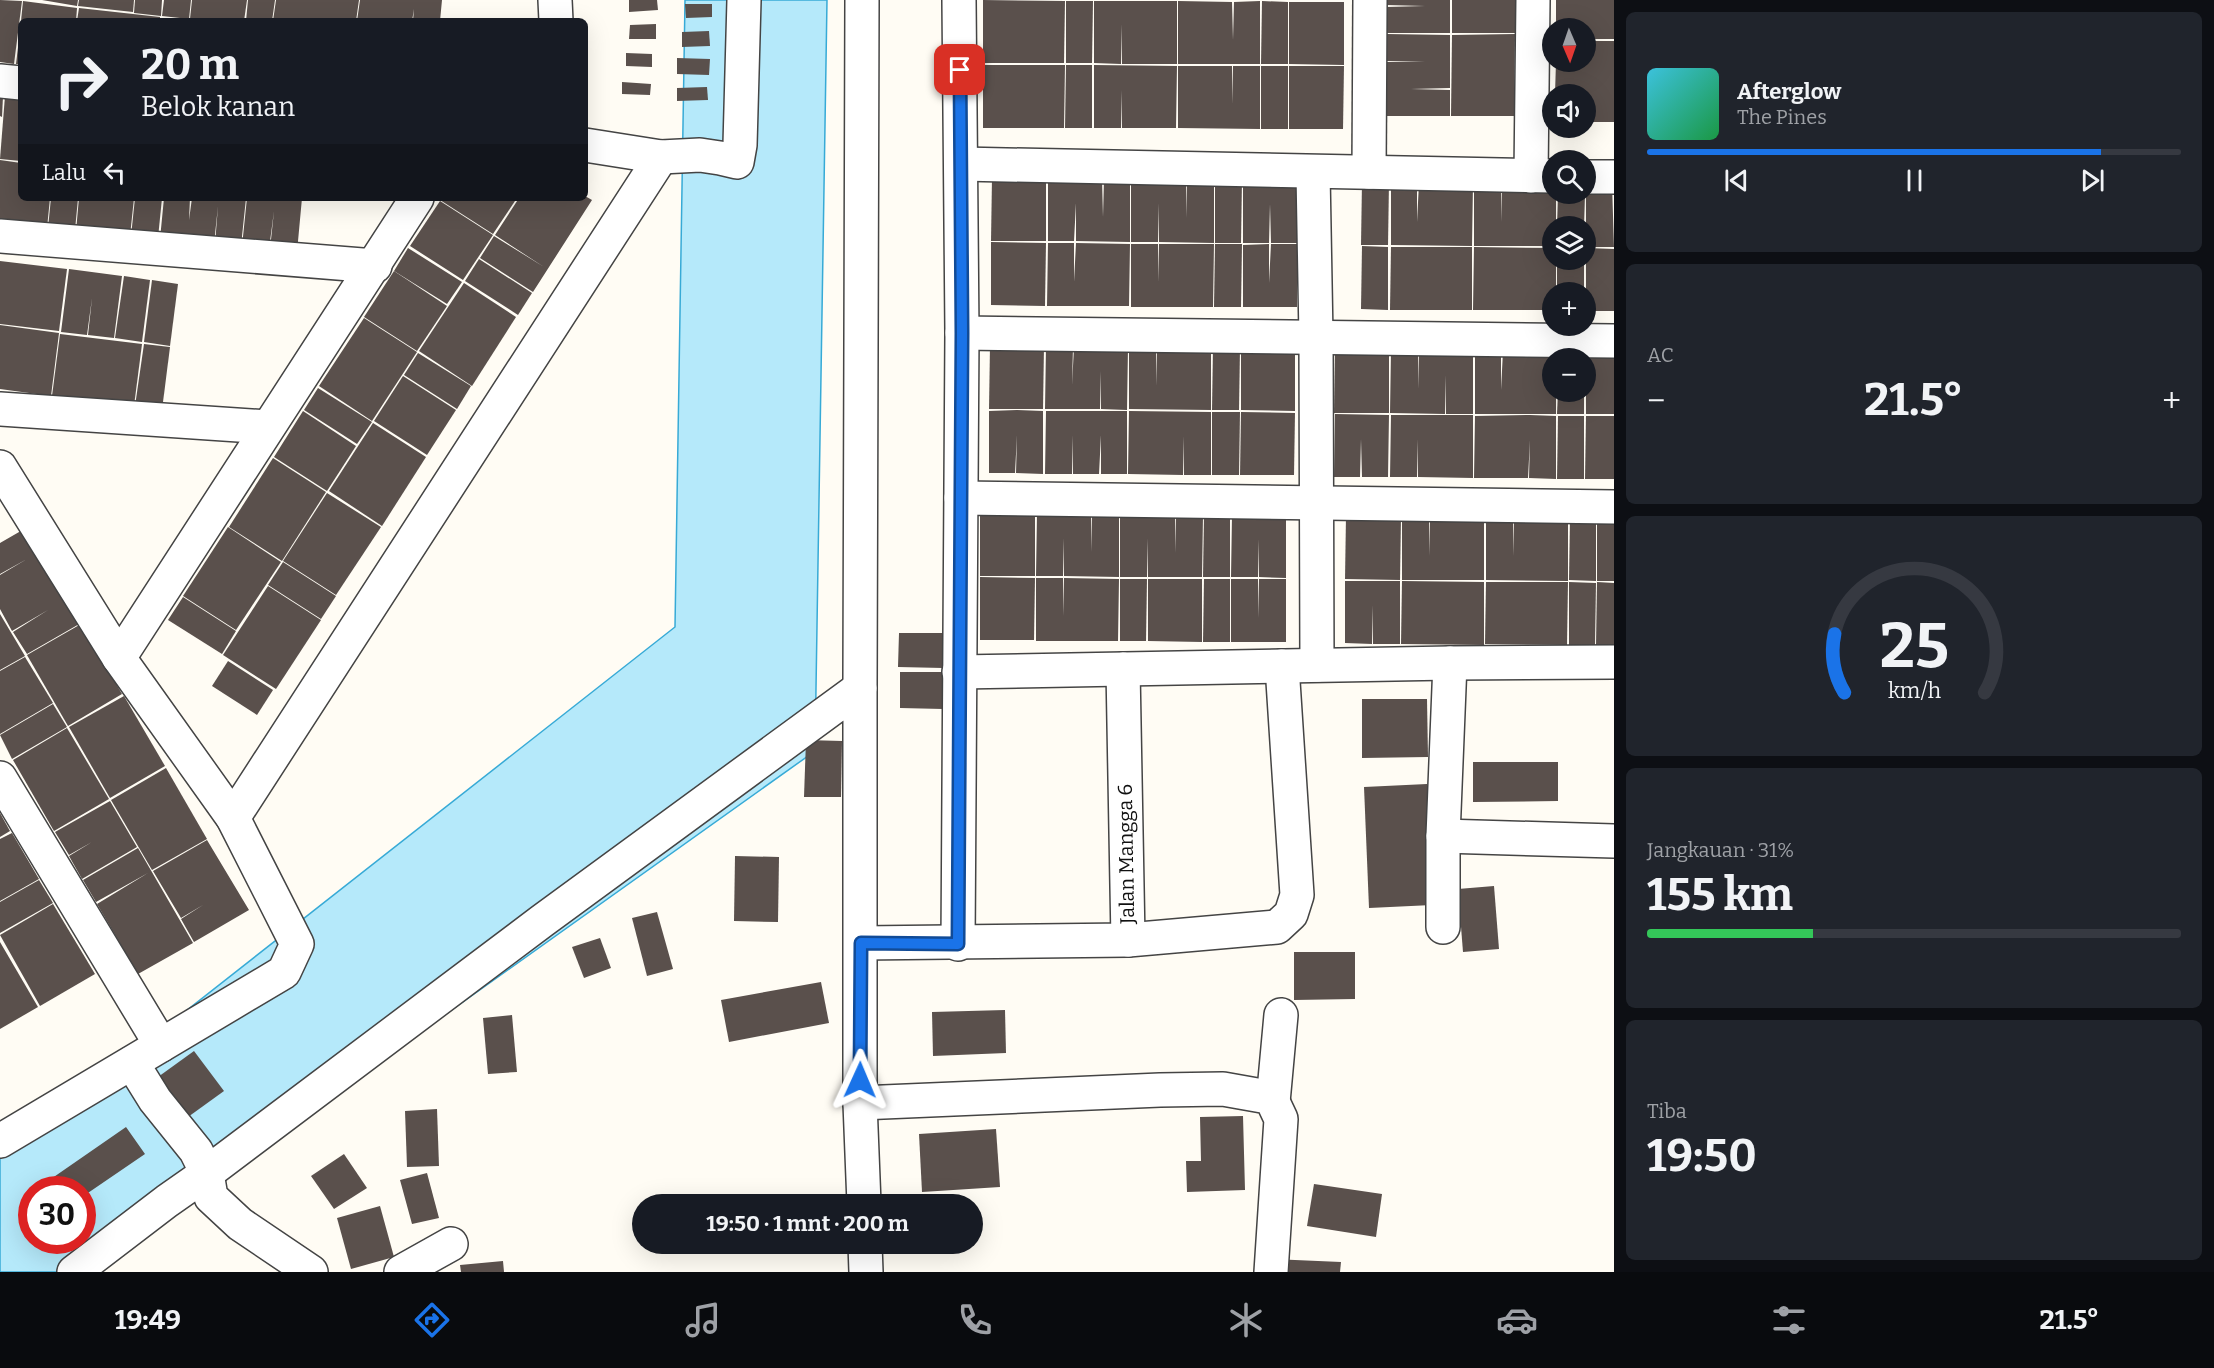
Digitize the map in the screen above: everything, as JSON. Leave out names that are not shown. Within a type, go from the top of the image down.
[{"type":"street","points":[[555,0],[556,18]]},
{"type":"street","points":[[588,145],[661,157],[700,155],[737,162],[740,145],[744,0]]},
{"type":"street","points":[[862,0],[860,1102],[864,1194]]},
{"type":"street","points":[[958,944],[962,333],[959,0]]},
{"type":"street","points":[[1369,172],[1370,0]]},
{"type":"street","points":[[961,164],[1542,176],[1533,0]]},
{"type":"street","points":[[0,81],[18,83]]},
{"type":"street","points":[[233,818],[661,157]]},
{"type":"street","points":[[1313,172],[1317,665]]},
{"type":"street","points":[[1596,177],[1614,177]]},
{"type":"street","points":[[119,658],[415,201]]},
{"type":"street","points":[[0,236],[375,266]]},
{"type":"street","points":[[962,333],[1614,341]]},
{"type":"street","points":[[0,409],[267,428]]},
{"type":"street","points":[[0,467],[119,658],[233,818],[297,944],[284,972],[132,1063],[3,1132]]},
{"type":"street","points":[[961,498],[1614,507]]},
{"type":"street","points":[[959,672],[1614,662]]},
{"type":"street","points":[[1443,927],[1443,836],[1450,663]]},
{"type":"street","points":[[1128,940],[1278,927],[1291,914],[1297,896],[1282,666]]},
{"type":"street","name":"Jalan Mangga 6","points":[[861,943],[958,944],[1128,940],[1123,669]]},
{"type":"street","points":[[74,1272],[167,1201],[201,1162],[542,921],[860,688]]},
{"type":"street","points":[[0,778],[161,1045]]},
{"type":"street","points":[[1443,836],[1614,841]]},
{"type":"street","points":[[1273,1102],[1281,1015]]},
{"type":"street","points":[[132,1063],[155,1100],[201,1162],[211,1197],[225,1211],[311,1272]]},
{"type":"street","points":[[860,1102],[1213,1089],[1268,1097],[1281,1119],[1271,1272]]},
{"type":"street","points":[[401,1272],[451,1245]]},
{"type":"street","points":[[865,1254],[866,1272]]},
{"type":"water","points":[[685,0],[827,0],[815,751],[84,1272],[0,1272],[0,1157],[675,627]]},
{"type":"building","points":[[0,0],[22,1],[18,18],[14,64],[0,62]]},
{"type":"building","points":[[42,0],[78,0],[77,6]]},
{"type":"building","points":[[79,0],[134,0],[133,12],[78,6]]},
{"type":"building","points":[[135,0],[162,0],[161,16],[134,13]]},
{"type":"building","points":[[164,0],[191,0],[189,18],[162,16]]},
{"type":"building","points":[[192,0],[247,0],[244,18],[190,18]]},
{"type":"building","points":[[248,0],[275,0],[272,18],[246,18]]},
{"type":"building","points":[[276,0],[359,0],[356,18],[273,18]]},
{"type":"building","points":[[360,0],[442,0],[440,18],[413,18],[414,9],[412,18],[357,18]]},
{"type":"building","points":[[629,0],[657,0],[658,10],[629,12]]},
{"type":"building","points":[[983,0],[1065,1],[1064,63],[983,63]]},
{"type":"building","points":[[1386,0],[1450,0],[1450,33],[1387,33],[1386,7],[1425,6],[1386,5]]},
{"type":"building","points":[[1452,0],[1515,0],[1515,33],[1452,33]]},
{"type":"building","points":[[1556,0],[1614,0],[1614,39],[1596,39],[1596,18],[1556,18]]},
{"type":"building","points":[[23,1],[77,8],[76,18],[21,18]]},
{"type":"building","points":[[1066,1],[1093,1],[1092,63],[1066,63]]},
{"type":"building","points":[[1094,1],[1177,1],[1177,64],[1122,64],[1122,24],[1121,64],[1094,63]]},
{"type":"building","points":[[1178,1],[1232,2],[1233,40],[1234,2],[1260,1],[1260,64],[1178,64]]},
{"type":"building","points":[[1262,1],[1288,2],[1288,64],[1261,64]]},
{"type":"building","points":[[1289,2],[1344,2],[1344,65],[1289,64]]},
{"type":"building","points":[[685,4],[712,4],[712,17],[686,18]]},
{"type":"building","points":[[79,8],[160,17],[160,18],[77,18]]},
{"type":"building","points":[[656,24],[656,39],[629,39],[630,25]]},
{"type":"building","points":[[709,31],[710,46],[682,47],[682,32]]},
{"type":"building","points":[[1387,34],[1450,35],[1450,88],[1411,89],[1450,90],[1450,116],[1387,116],[1387,62],[1425,62],[1387,61]]},
{"type":"building","points":[[1515,34],[1514,116],[1451,116],[1452,35]]},
{"type":"building","points":[[1596,41],[1614,41],[1614,122],[1596,122],[1596,84],[1555,84],[1556,72],[1596,72]]},
{"type":"building","points":[[626,53],[652,54],[652,67],[626,66]]},
{"type":"building","points":[[677,58],[710,59],[709,75],[677,74]]},
{"type":"building","points":[[983,65],[1065,65],[1064,128],[983,128]]},
{"type":"building","points":[[1066,65],[1092,65],[1092,128],[1065,128]]},
{"type":"building","points":[[1094,65],[1177,66],[1176,128],[1122,128],[1121,90],[1121,128],[1094,128]]},
{"type":"building","points":[[1178,66],[1232,66],[1233,104],[1233,66],[1260,66],[1260,129],[1178,128]]},
{"type":"building","points":[[1261,66],[1288,66],[1288,129],[1261,129]]},
{"type":"building","points":[[1289,66],[1344,66],[1343,129],[1289,129]]},
{"type":"building","points":[[622,82],[651,84],[650,95],[622,94]]},
{"type":"building","points":[[707,87],[708,100],[677,101],[677,88]]},
{"type":"building","points":[[0,96],[3,96],[2,117],[0,116]]},
{"type":"building","points":[[5,96],[18,98],[18,161],[0,159]]},
{"type":"building","points":[[0,160],[18,163],[18,201],[50,201],[47,228],[0,224]]},
{"type":"building","points":[[992,178],[1046,178],[1046,241],[991,241]]},
{"type":"building","points":[[1048,179],[1102,179],[1103,217],[1104,179],[1130,179],[1130,242],[1076,241],[1076,203],[1074,241],[1048,241]]},
{"type":"building","points":[[1131,179],[1186,179],[1186,218],[1187,179],[1214,180],[1214,243],[1159,242],[1159,203],[1158,242],[1131,242]]},
{"type":"building","points":[[1215,180],[1242,180],[1241,243],[1215,243]]},
{"type":"building","points":[[1243,180],[1297,180],[1297,243],[1271,243],[1270,204],[1269,243],[1243,243]]},
{"type":"building","points":[[1362,182],[1389,182],[1388,245],[1361,245]]},
{"type":"building","points":[[1417,182],[1417,222],[1419,183],[1473,183],[1472,246],[1391,245],[1391,183]]},
{"type":"building","points":[[1474,183],[1501,183],[1501,222],[1502,183],[1542,183],[1542,204],[1556,204],[1556,216],[1542,216],[1542,246],[1474,246]]},
{"type":"building","points":[[1596,184],[1612,184],[1614,247],[1596,247],[1596,216],[1586,216],[1586,204],[1596,204]]},
{"type":"building","points":[[588,198],[592,200],[533,292],[480,258],[494,236],[544,267],[495,235],[517,201],[588,201]]},
{"type":"building","points":[[51,201],[78,201],[75,230],[48,228]]},
{"type":"building","points":[[79,201],[134,201],[130,236],[76,231]]},
{"type":"building","points":[[135,201],[162,201],[158,238],[131,236]]},
{"type":"building","points":[[164,201],[190,201],[189,220],[192,201],[246,201],[241,246],[215,244],[218,206],[214,244],[160,239]]},
{"type":"building","points":[[247,201],[302,201],[297,252],[270,249],[274,211],[269,249],[242,246]]},
{"type":"building","points":[[440,201],[493,235],[463,280],[410,246]]},
{"type":"building","points":[[442,201],[515,201],[493,234]]},
{"type":"building","points":[[1558,204],[1585,204],[1584,216],[1557,216]]},
{"type":"building","points":[[991,242],[1046,243],[1045,306],[991,305]]},
{"type":"building","points":[[1048,243],[1074,243],[1074,282],[1076,243],[1130,244],[1129,306],[1047,306]]},
{"type":"building","points":[[1131,244],[1158,244],[1159,282],[1159,244],[1214,244],[1213,307],[1131,307]]},
{"type":"building","points":[[1215,244],[1242,244],[1241,307],[1214,307]]},
{"type":"building","points":[[1269,244],[1269,283],[1271,244],[1297,244],[1297,307],[1243,307],[1243,245]]},
{"type":"building","points":[[1362,246],[1388,247],[1388,310],[1361,309]]},
{"type":"building","points":[[1391,247],[1472,247],[1472,310],[1390,310]]},
{"type":"building","points":[[1474,247],[1542,248],[1542,270],[1556,270],[1556,282],[1542,282],[1542,310],[1473,310]]},
{"type":"building","points":[[408,248],[462,282],[447,304],[394,271]]},
{"type":"building","points":[[1596,248],[1614,249],[1614,311],[1596,311],[1596,282],[1586,282],[1586,270],[1596,270]]},
{"type":"building","points":[[479,259],[532,293],[518,315],[465,281]]},
{"type":"building","points":[[0,261],[67,269],[59,331],[0,324]]},
{"type":"building","points":[[69,269],[122,276],[114,338],[88,335],[92,298],[87,335],[61,332]]},
{"type":"building","points":[[1557,270],[1584,270],[1584,282],[1557,282]]},
{"type":"building","points":[[394,271],[447,306],[417,351],[364,317]]},
{"type":"building","points":[[124,276],[150,280],[142,342],[115,338]]},
{"type":"building","points":[[152,280],[178,284],[170,346],[144,342]]},
{"type":"building","points":[[464,283],[516,317],[472,386],[419,351]]},
{"type":"building","points":[[364,318],[417,352],[372,421],[319,386]]},
{"type":"building","points":[[0,325],[59,333],[51,396],[0,389]]},
{"type":"building","points":[[60,334],[142,344],[134,406],[52,396]]},
{"type":"building","points":[[144,344],[170,347],[162,410],[135,406]]},
{"type":"building","points":[[990,346],[1044,346],[1043,409],[989,409]]},
{"type":"building","points":[[1046,346],[1073,347],[1072,385],[1074,347],[1128,347],[1127,410],[1101,409],[1100,371],[1100,409],[1045,409]]},
{"type":"building","points":[[1129,347],[1156,347],[1157,386],[1157,347],[1211,347],[1211,410],[1129,409]]},
{"type":"building","points":[[1213,347],[1240,348],[1239,410],[1212,410]]},
{"type":"building","points":[[1241,347],[1295,348],[1295,411],[1241,410]]},
{"type":"building","points":[[1335,350],[1389,350],[1389,413],[1334,413]]},
{"type":"building","points":[[1391,350],[1418,350],[1418,389],[1419,350],[1473,351],[1473,414],[1446,414],[1446,375],[1445,414],[1390,413]]},
{"type":"building","points":[[1475,351],[1501,351],[1501,390],[1503,351],[1542,352],[1542,402],[1556,402],[1556,414],[1475,414]]},
{"type":"building","points":[[1596,352],[1614,352],[1614,414],[1586,414],[1586,402],[1596,402]]},
{"type":"building","points":[[418,353],[471,386],[457,409],[404,375]]},
{"type":"building","points":[[403,376],[456,410],[427,455],[374,421]]},
{"type":"building","points":[[318,388],[372,422],[357,444],[304,410]]},
{"type":"building","points":[[1558,402],[1584,402],[1584,414],[1557,414]]},
{"type":"building","points":[[303,411],[356,446],[327,491],[274,457]]},
{"type":"building","points":[[989,411],[1043,411],[1043,474],[1016,473],[1017,435],[1015,473],[989,473]]},
{"type":"building","points":[[1046,411],[1127,411],[1127,474],[1101,474],[1101,435],[1099,474],[1073,474],[1073,435],[1072,474],[1045,474]]},
{"type":"building","points":[[1129,411],[1211,412],[1211,475],[1184,475],[1184,436],[1183,475],[1128,474]]},
{"type":"building","points":[[1212,412],[1240,412],[1239,475],[1212,475]]},
{"type":"building","points":[[1241,412],[1295,413],[1294,475],[1240,475]]},
{"type":"building","points":[[1335,414],[1389,415],[1388,477],[1362,477],[1361,439],[1360,477],[1334,477]]},
{"type":"building","points":[[1391,415],[1473,415],[1473,478],[1418,477],[1418,439],[1417,477],[1390,477]]},
{"type":"building","points":[[1475,416],[1556,416],[1556,479],[1529,478],[1530,440],[1528,478],[1474,478]]},
{"type":"building","points":[[1558,416],[1584,416],[1584,479],[1557,479]]},
{"type":"building","points":[[1586,416],[1614,416],[1614,479],[1585,479]]},
{"type":"building","points":[[373,423],[426,457],[382,526],[329,491]]},
{"type":"building","points":[[273,458],[326,492],[282,561],[229,527]]},
{"type":"building","points":[[327,493],[381,527],[336,595],[283,561]]},
{"type":"building","points":[[980,513],[1035,513],[1035,576],[980,576]]},
{"type":"building","points":[[1037,513],[1091,514],[1091,552],[1092,514],[1119,514],[1119,577],[1064,576],[1064,538],[1063,576],[1036,576]]},
{"type":"building","points":[[1120,514],[1175,514],[1175,553],[1176,514],[1203,515],[1202,577],[1148,577],[1147,538],[1147,577],[1120,577]]},
{"type":"building","points":[[1204,515],[1230,515],[1230,577],[1203,577]]},
{"type":"building","points":[[1232,515],[1286,515],[1286,578],[1259,577],[1259,539],[1258,577],[1231,577]]},
{"type":"building","points":[[1346,516],[1401,517],[1400,580],[1345,579]]},
{"type":"building","points":[[1402,517],[1429,517],[1429,556],[1430,517],[1484,517],[1484,580],[1402,580]]},
{"type":"building","points":[[1486,517],[1513,518],[1513,556],[1514,518],[1568,518],[1568,581],[1486,580]]},
{"type":"building","points":[[1570,518],[1596,518],[1596,581],[1569,580]]},
{"type":"building","points":[[1597,518],[1614,518],[1614,581],[1597,581]]},
{"type":"building","points":[[228,527],[281,562],[236,630],[183,596]]},
{"type":"building","points":[[26,528],[81,623],[27,654],[13,632],[48,610],[12,631],[0,609],[0,575],[27,559],[0,574],[0,543]]},
{"type":"building","points":[[283,562],[336,596],[321,619],[268,585]]},
{"type":"building","points":[[980,577],[1035,578],[1034,640],[980,640]]},
{"type":"building","points":[[1036,578],[1063,578],[1063,616],[1064,578],[1119,579],[1118,641],[1036,641]]},
{"type":"building","points":[[1120,579],[1147,579],[1146,641],[1120,641]]},
{"type":"building","points":[[1148,579],[1202,579],[1202,642],[1148,641]]},
{"type":"building","points":[[1204,579],[1230,579],[1230,642],[1203,642]]},
{"type":"building","points":[[1231,579],[1258,579],[1258,618],[1259,579],[1286,579],[1286,642],[1231,642]]},
{"type":"building","points":[[1345,581],[1400,581],[1400,644],[1373,644],[1373,605],[1372,644],[1345,643]]},
{"type":"building","points":[[1402,581],[1484,582],[1484,645],[1401,644]]},
{"type":"building","points":[[1486,582],[1568,582],[1567,645],[1485,644]]},
{"type":"building","points":[[1569,582],[1596,583],[1595,645],[1569,645]]},
{"type":"building","points":[[1597,582],[1614,583],[1614,646],[1596,645]]},
{"type":"building","points":[[268,586],[321,620],[276,689],[223,655]]},
{"type":"building","points":[[183,597],[236,631],[222,654],[168,620]]},
{"type":"building","points":[[0,614],[25,656],[0,670]]},
{"type":"building","points":[[81,624],[122,694],[68,726],[27,655]]},
{"type":"building","points":[[899,633],[943,633],[943,668],[898,667]]},
{"type":"building","points":[[25,657],[53,703],[0,734],[0,671]]},
{"type":"building","points":[[228,661],[273,690],[257,715],[212,686]]},
{"type":"building","points":[[900,672],[944,672],[943,709],[900,708]]},
{"type":"building","points":[[124,696],[165,766],[110,798],[69,727]]},
{"type":"building","points":[[1362,699],[1427,699],[1428,757],[1362,758]]},
{"type":"building","points":[[53,704],[67,727],[12,759],[0,735]]},
{"type":"building","points":[[67,728],[109,799],[54,831],[13,760]]},
{"type":"building","points":[[806,740],[842,741],[841,797],[804,797]]},
{"type":"building","points":[[1473,762],[1558,762],[1558,801],[1473,802]]},
{"type":"building","points":[[166,768],[207,839],[152,870],[111,800]]},
{"type":"building","points":[[1427,784],[1432,905],[1369,908],[1364,787]]},
{"type":"building","points":[[110,801],[137,847],[82,879],[69,856],[92,842],[69,855],[55,832]]},
{"type":"building","points":[[0,813],[10,831],[0,837]]},
{"type":"building","points":[[12,833],[39,879],[0,901],[0,839]]},
{"type":"building","points":[[207,840],[249,910],[194,942],[181,919],[203,905],[181,918],[153,871]]},
{"type":"building","points":[[138,848],[193,943],[138,974],[97,904],[148,873],[96,902],[83,880]]},
{"type":"building","points":[[735,856],[779,857],[778,922],[734,921]]},
{"type":"building","points":[[39,880],[53,903],[0,933],[0,902]]},
{"type":"building","points":[[1494,886],[1499,949],[1463,952],[1458,889]]},
{"type":"building","points":[[53,904],[95,974],[40,1006],[0,935]]},
{"type":"building","points":[[657,912],[673,969],[647,976],[632,918]]},
{"type":"building","points":[[600,938],[611,968],[584,978],[572,947]]},
{"type":"building","points":[[0,942],[38,1007],[0,1029]]},
{"type":"building","points":[[1294,952],[1355,952],[1355,999],[1294,1000]]},
{"type":"building","points":[[821,982],[829,1023],[729,1042],[721,1000]]},
{"type":"building","points":[[1005,1010],[1006,1053],[933,1056],[932,1012]]},
{"type":"building","points":[[512,1015],[517,1072],[488,1074],[483,1018]]},
{"type":"building","points":[[194,1051],[224,1091],[188,1117],[158,1077]]},
{"type":"building","points":[[437,1109],[439,1166],[407,1167],[405,1111]]},
{"type":"building","points":[[1243,1116],[1245,1190],[1187,1192],[1186,1161],[1201,1161],[1200,1117]]},
{"type":"building","points":[[126,1127],[145,1154],[96,1187],[96,1176],[55,1176]]},
{"type":"building","points":[[996,1129],[1000,1187],[922,1192],[919,1134]]},
{"type":"building","points":[[344,1154],[367,1188],[334,1209],[311,1176]]},
{"type":"building","points":[[427,1173],[439,1218],[412,1224],[400,1180]]},
{"type":"building","points":[[1314,1184],[1382,1194],[1376,1237],[1307,1226]]},
{"type":"building","points":[[380,1206],[394,1257],[351,1269],[337,1218]]},
{"type":"building","points":[[1272,1259],[1341,1262],[1340,1272],[1272,1272]]},
{"type":"building","points":[[503,1261],[504,1272],[461,1272],[460,1265]]},
{"type":"route","points":[[860,1080],[861,943],[958,944],[962,333],[960,70]]}]
